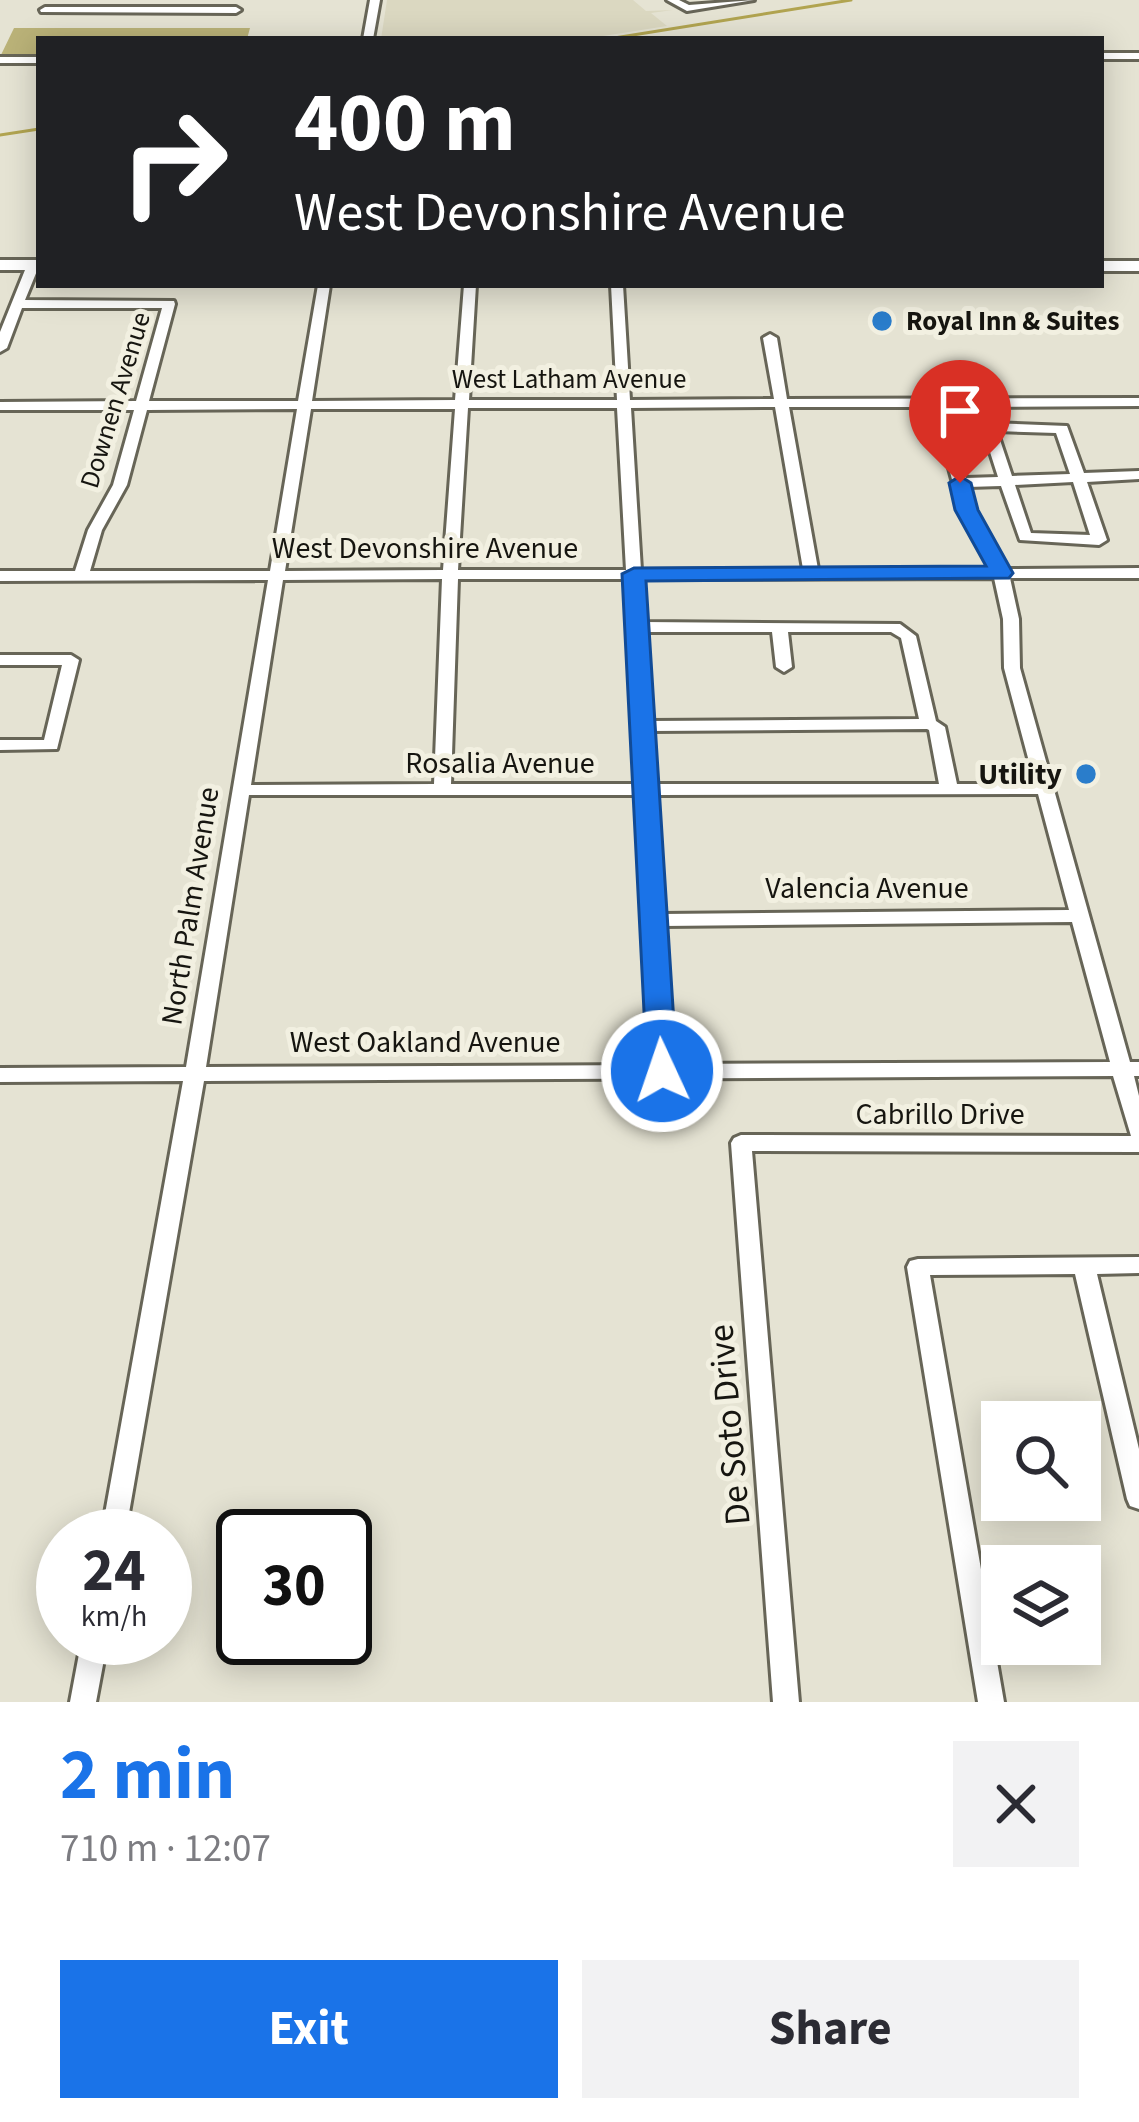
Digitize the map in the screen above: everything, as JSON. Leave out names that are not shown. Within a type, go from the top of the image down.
[{"type":"main road","points":[[1104,266],[1139,266]]},
{"type":"main road","points":[[0,269],[35,269]]},
{"type":"street","points":[[369,36],[375,0]]},
{"type":"street","points":[[672,0],[686,8],[746,0]]},
{"type":"street","points":[[44,10],[173,5],[236,10]]},
{"type":"street","points":[[1104,56],[1139,56]]},
{"type":"street","points":[[0,60],[36,60]]},
{"type":"street","points":[[0,348],[35,269]]},
{"type":"street","name":"North Palm Avenue","points":[[118,1509],[324,288]]},
{"type":"street","points":[[442,791],[450,575],[470,288]]},
{"type":"street","points":[[617,288],[637,627],[650,726],[646,790],[662,1071]]},
{"type":"street","name":"Downen Avenue","points":[[17,304],[169,304],[120,485],[95,530],[81,576]]},
{"type":"street","points":[[770,338],[811,574]]},
{"type":"street","points":[[939,402],[967,510],[1001,573],[1011,619],[1012,668],[1081,916],[1130,1069],[1139,1132]]},
{"type":"street","name":"West Latham Avenue","points":[[0,406],[1139,402]]},
{"type":"street","points":[[989,428],[1063,429],[1099,540],[1025,537],[1006,482],[989,428]]},
{"type":"street","points":[[960,483],[1139,475]]},
{"type":"street","name":"West Devonshire Avenue","points":[[0,576],[1139,573]]},
{"type":"street","points":[[637,627],[894,627],[908,636],[928,724]]},
{"type":"street","points":[[779,627],[784,667]]},
{"type":"street","points":[[0,660],[71,660],[51,745],[0,745]]},
{"type":"street","points":[[650,726],[928,724],[937,727],[949,789]]},
{"type":"street","name":"Rosalia Avenue","points":[[242,790],[1046,789]]},
{"type":"street","name":"Valencia Avenue","points":[[653,920],[1081,916]]},
{"type":"street","name":"West Oakland Avenue","points":[[0,1075],[1130,1069]]},
{"type":"street","name":"Cabrillo Drive","points":[[741,1143],[1139,1144]]},
{"type":"street","name":"De Soto Drive","points":[[741,1143],[786,1702]]},
{"type":"street","points":[[1084,1265],[1139,1499]]},
{"type":"street","points":[[991,1702],[918,1267],[1139,1265]]},
{"type":"street","points":[[83,1702],[89,1665]]},
{"type":"shaded area","points":[[387,0],[633,0],[646,11],[673,10],[651,13],[667,26],[603,36],[381,36]]},
{"type":"shaded area","points":[[14,28],[250,28],[248,36],[36,36],[36,57],[0,57]]},
{"type":"waterway","points":[[627,36],[851,0]]},
{"type":"waterway","points":[[0,135],[36,129]]},
{"type":"place","name":"Royal Inn & Suites","points":[[882,321]]},
{"type":"place","name":"Utility","points":[[1086,774]]},
{"type":"route","points":[[662,1071],[634,574],[1001,573],[967,510],[960,483]]}]
